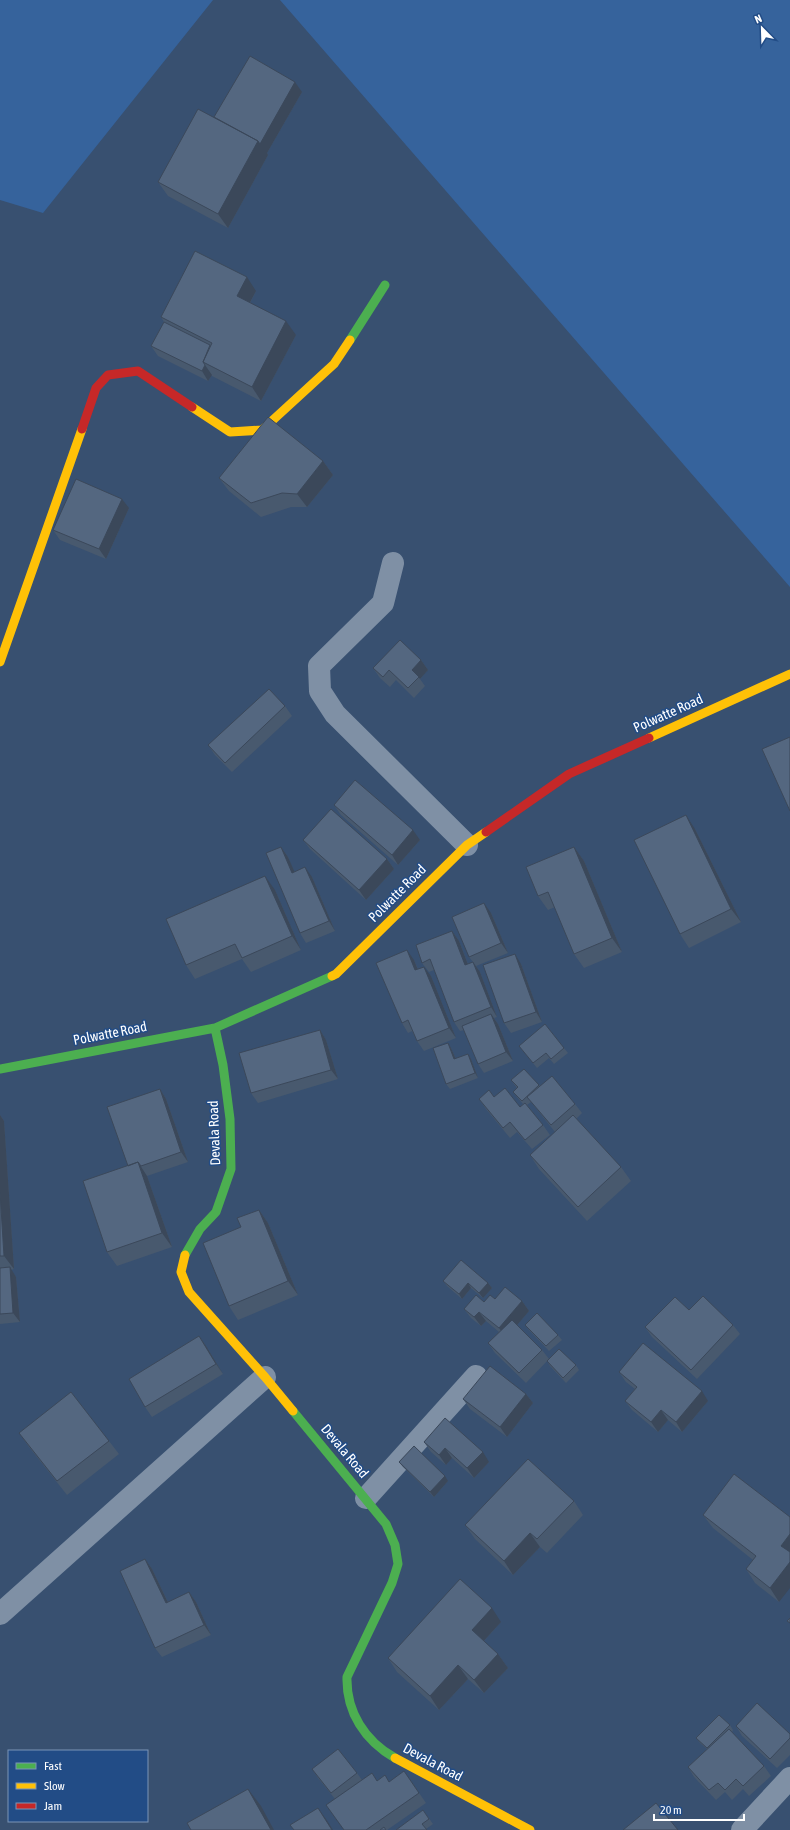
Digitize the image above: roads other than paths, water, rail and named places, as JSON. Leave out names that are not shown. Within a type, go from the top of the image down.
[{"type":"street","points":[[0,662],[96,388],[108,375],[138,371],[230,432],[262,430],[334,364],[386,285]]},
{"type":"street","points":[[393,563],[383,604],[319,666],[320,692],[336,714],[466,844]]},
{"type":"street","name":"Polwatte Road","points":[[0,1069],[215,1028],[336,974],[466,844],[569,774],[790,674]]},
{"type":"street","name":"Devala Road","points":[[215,1028],[223,1065],[230,1119],[231,1169],[216,1212],[200,1229],[186,1252],[181,1272],[189,1292],[264,1377],[366,1498],[386,1524],[395,1545],[398,1564],[392,1583],[347,1677],[346,1690],[348,1704],[357,1721],[381,1750],[527,1829]]},
{"type":"street","points":[[366,1498],[476,1376]]},
{"type":"street","points":[[0,1614],[264,1377]]},
{"type":"street","points":[[742,1830],[790,1778]]}]
